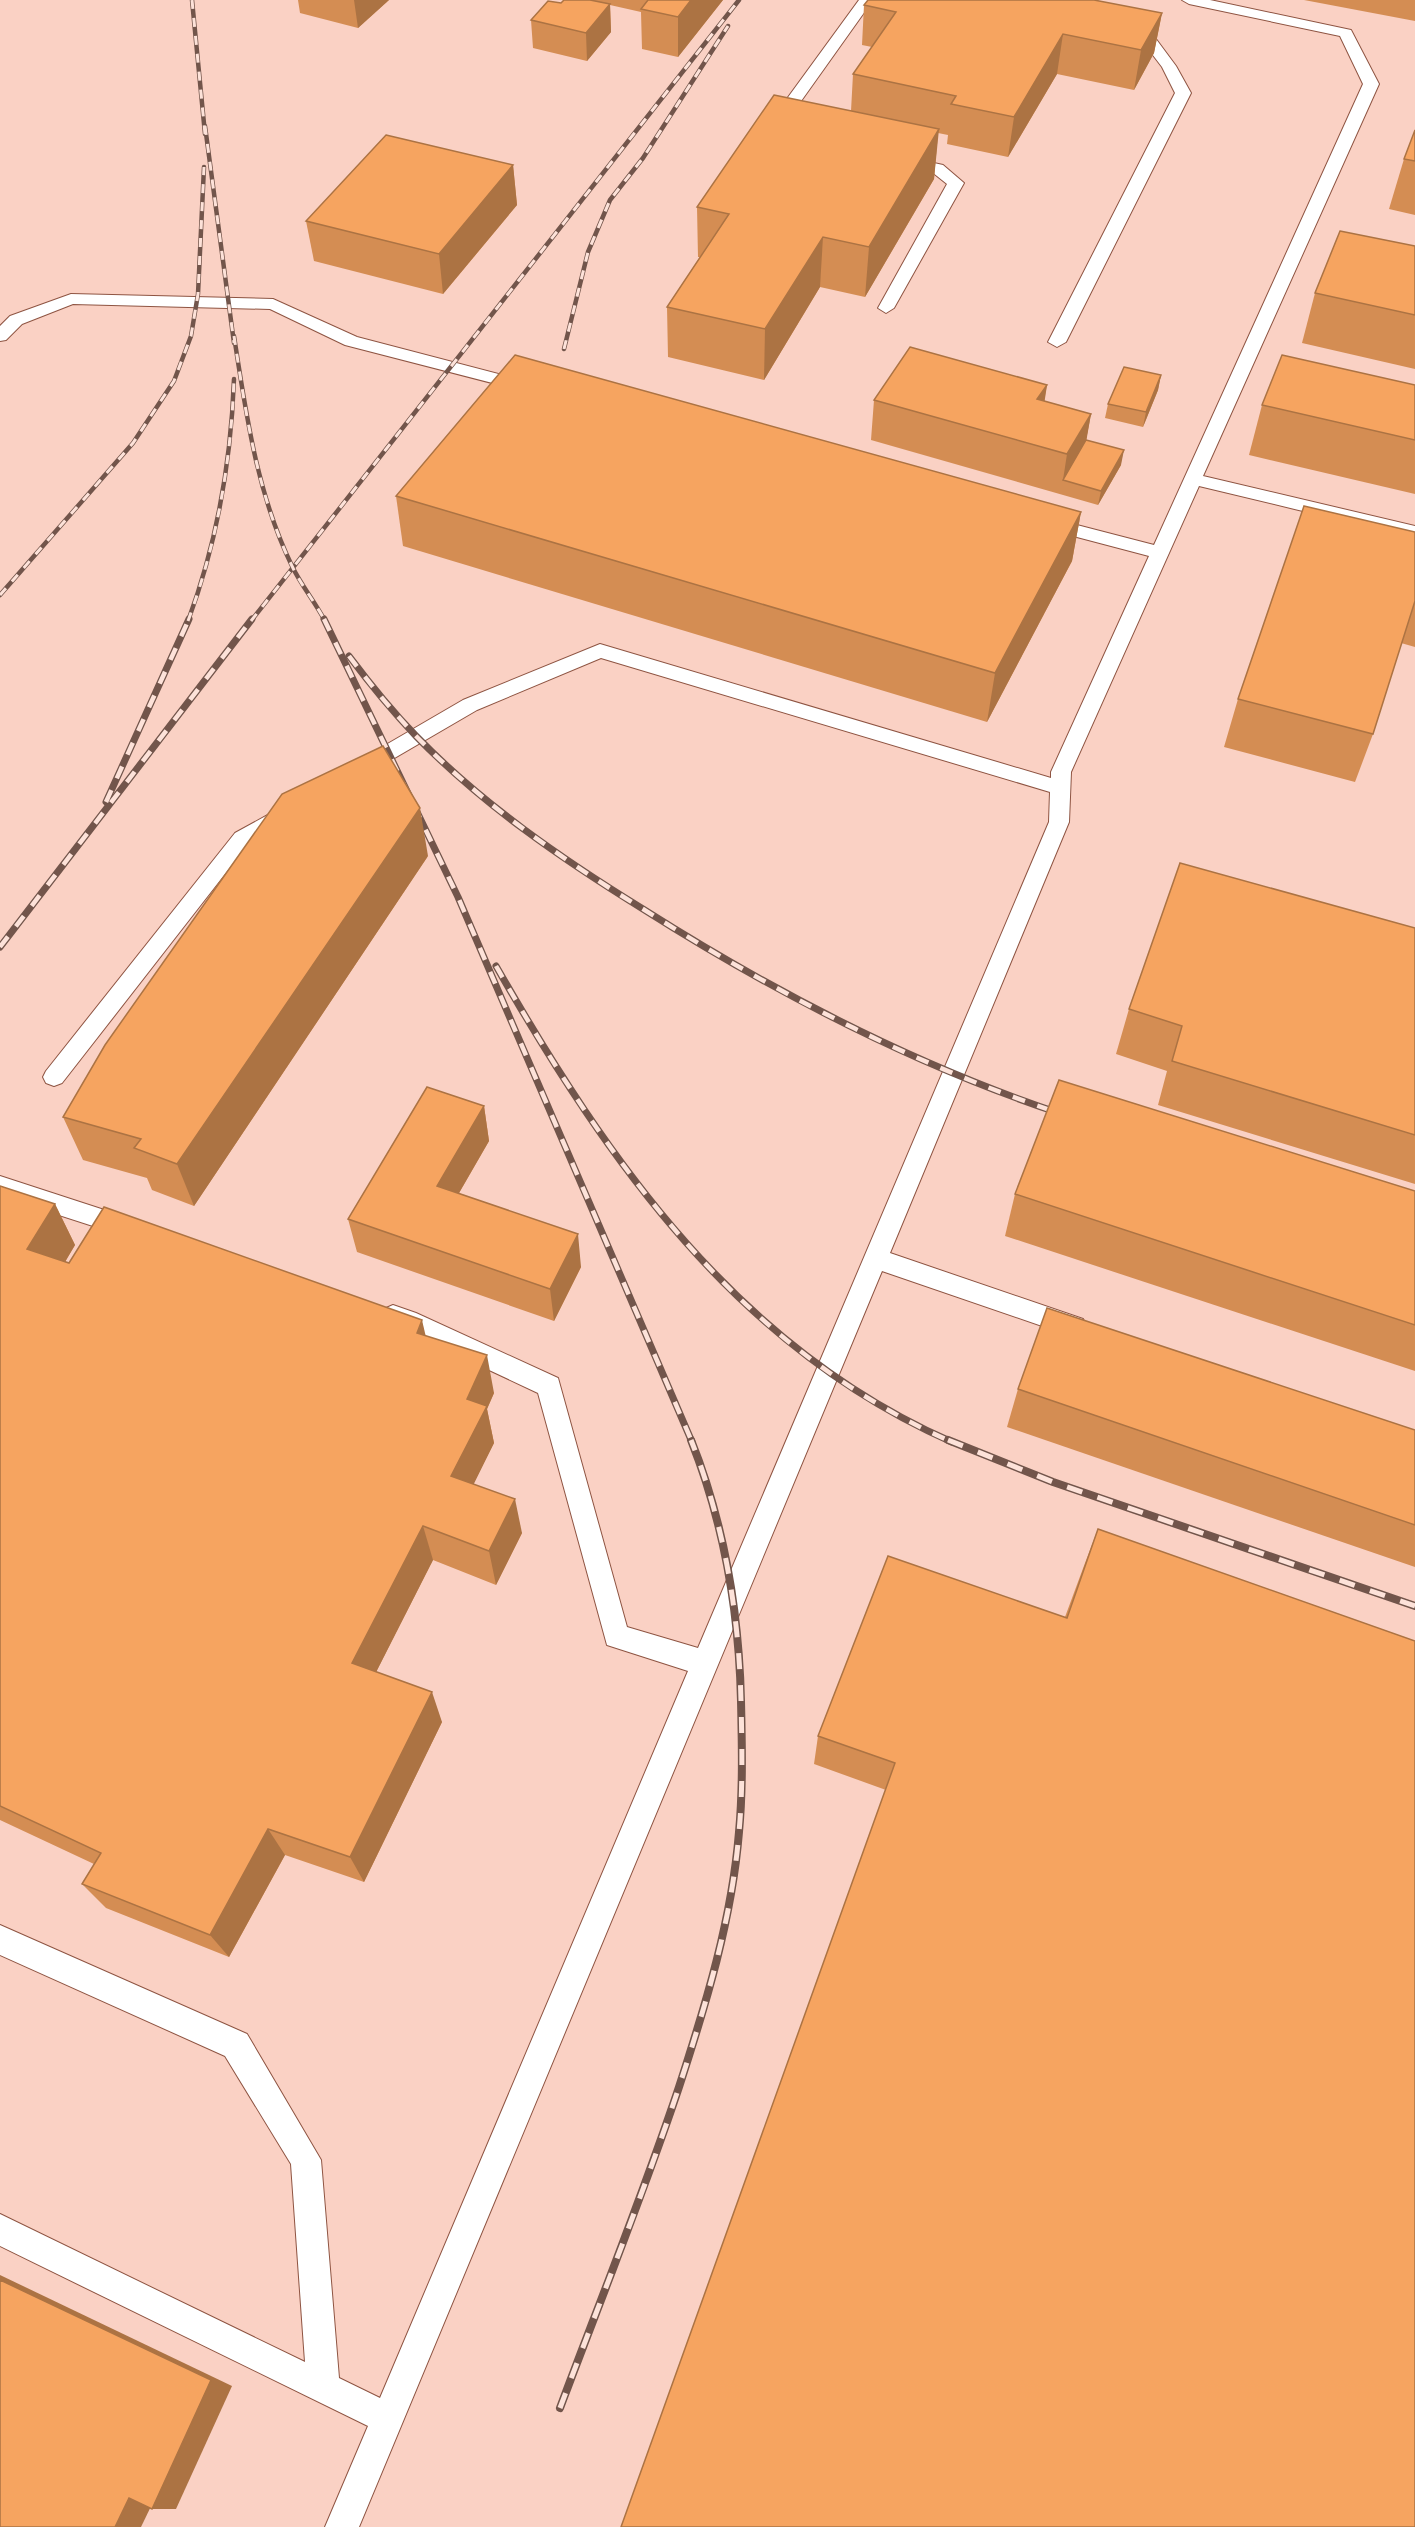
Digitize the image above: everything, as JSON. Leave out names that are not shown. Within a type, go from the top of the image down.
[{"type":"lane","points":[[800,132],[789,128],[786,111],[866,0]]},
{"type":"lane","points":[[342,2527],[1059,822],[1061,772],[1371,84],[1346,33],[1189,0]]},
{"type":"lane","points":[[1057,342],[1183,93],[1169,66],[1151,42],[1116,36]]},
{"type":"lane","points":[[884,157],[937,168],[956,183],[886,308]]},
{"type":"lane","points":[[0,336],[16,320],[71,299],[273,304],[351,341],[545,392]]},
{"type":"lane","points":[[1192,479],[1415,532]]},
{"type":"lane","points":[[1032,520],[1159,553]]},
{"type":"lane","points":[[340,780],[470,705],[600,651],[1060,788]]},
{"type":"lane","points":[[54,1077],[242,838],[301,803]]},
{"type":"lane","points":[[0,1186],[154,1236]]},
{"type":"lane","points":[[875,1258],[1100,1335]]},
{"type":"lane","points":[[370,1309],[416,1324],[549,1386],[616,1636],[705,1663]]},
{"type":"lane","points":[[0,1940],[236,2045],[306,2160],[323,2387]]},
{"type":"lane","points":[[0,2230],[388,2419]]},
{"type":"building","points":[[564,0],[590,0],[610,4],[586,33],[531,20],[548,1],[561,3]]},
{"type":"building","points":[[648,0],[691,0],[678,17],[641,9]]},
{"type":"building","points":[[868,0],[1094,0],[1162,13],[1141,50],[1063,34],[1014,117],[951,104],[956,96],[853,74],[896,12],[864,5]]},
{"type":"building","points":[[774,95],[939,129],[869,247],[823,237],[765,329],[667,307],[729,214],[697,207]]},
{"type":"building","points":[[1415,130],[1415,161],[1404,159]]},
{"type":"building","points":[[386,135],[513,165],[439,254],[306,221]]},
{"type":"building","points":[[1340,231],[1415,246],[1415,315],[1315,293]]},
{"type":"building","points":[[910,347],[1047,385],[1037,399],[1091,414],[1067,454],[874,400]]},
{"type":"building","points":[[515,355],[1081,512],[995,673],[396,496]]},
{"type":"building","points":[[1282,355],[1415,385],[1415,440],[1262,405]]},
{"type":"building","points":[[1124,367],[1161,375],[1146,412],[1108,404]]},
{"type":"building","points":[[1086,440],[1124,450],[1101,491],[1063,480]]},
{"type":"building","points":[[1304,506],[1415,532],[1415,601],[1373,734],[1238,699]]},
{"type":"building","points":[[383,746],[420,808],[177,1164],[134,1148],[141,1139],[63,1117],[105,1045],[282,794]]},
{"type":"building","points":[[1180,863],[1415,928],[1415,1135],[1172,1061],[1182,1026],[1129,1009]]},
{"type":"building","points":[[1059,1080],[1415,1191],[1415,1325],[1015,1194]]},
{"type":"building","points":[[427,1087],[484,1106],[437,1186],[578,1234],[550,1289],[348,1219]]},
{"type":"building","points":[[0,1186],[55,1204],[27,1249],[69,1263],[104,1207],[422,1320],[417,1333],[487,1355],[467,1399],[487,1406],[451,1476],[515,1499],[489,1551],[423,1526],[352,1663],[432,1692],[350,1857],[268,1829],[210,1935],[82,1884],[101,1853],[0,1806]]},
{"type":"building","points":[[1047,1308],[1415,1430],[1415,1525],[1018,1389]]},
{"type":"building","points":[[1098,1529],[1415,1641],[1415,2527],[621,2527],[895,1763],[818,1736],[888,1556],[1067,1618]]},
{"type":"building","points":[[0,2280],[211,2380],[152,2509],[129,2498],[115,2527],[0,2527]]},
{"type":"railway","points":[[192,0],[205,134]]},
{"type":"railway","points":[[293,568],[739,0]]},
{"type":"railway","points":[[564,349],[588,252],[610,200],[643,158],[728,26]]},
{"type":"railway","points":[[205,126],[234,343]]},
{"type":"railway","points":[[0,595],[133,443],[174,381],[191,336],[198,294],[204,167]]},
{"type":"railway","points":[[234,336],[243,395],[261,482],[280,539],[293,568]]},
{"type":"railway","points":[[188,621],[207,562],[221,502],[230,441],[234,379]]},
{"type":"railway","points":[[251,621],[293,568]]},
{"type":"railway","points":[[293,568],[325,621]]},
{"type":"railway","points":[[106,802],[189,619]]},
{"type":"railway","points":[[0,947],[252,619]]},
{"type":"railway","points":[[325,621],[458,897],[692,1442]]},
{"type":"railway","points":[[349,656],[407,727],[468,785],[524,829],[613,890],[743,969],[846,1024],[953,1073],[1062,1114]]},
{"type":"railway","points":[[496,966],[584,1110],[633,1178],[686,1242],[743,1302],[806,1356],[876,1403],[948,1440]]},
{"type":"railway","points":[[560,2408],[679,2087],[716,1961],[736,1865],[742,1767],[737,1635],[721,1536],[703,1471],[691,1440]]},
{"type":"railway","points":[[948,1440],[1053,1482],[1415,1606]]}]
